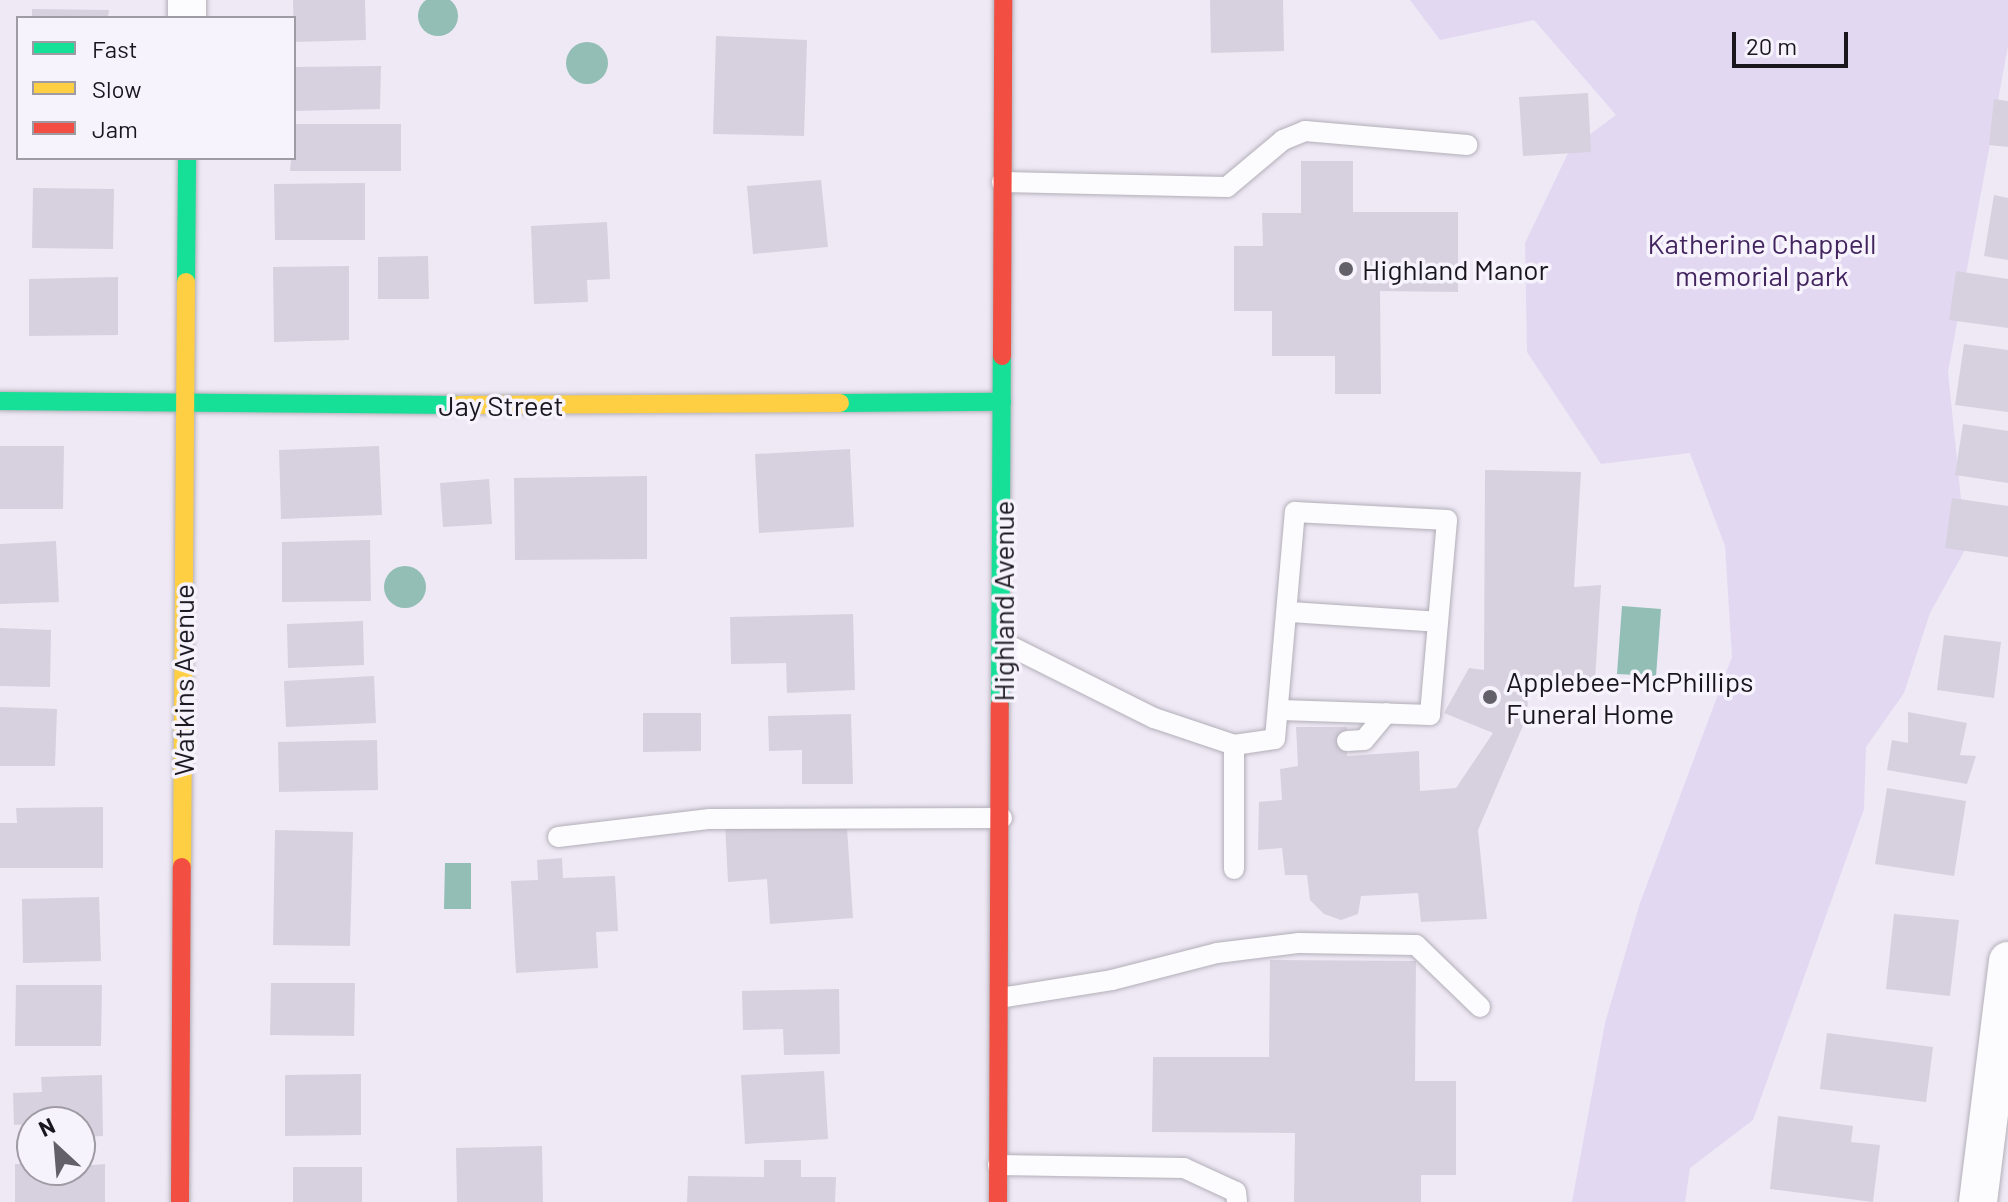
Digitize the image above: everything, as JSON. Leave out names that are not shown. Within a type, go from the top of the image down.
[{"type":"street","name":"Highland Avenue","points":[[998,1202],[1004,643],[1003,0]]},
{"type":"street","name":"Watkins Avenue","points":[[180,1202],[187,160]]},
{"type":"street","name":"Jay Street","points":[[0,401],[185,406],[1002,402]]},
{"type":"street","points":[[1978,1202],[2008,961]]},
{"type":"lane","points":[[1002,182],[1227,187],[1283,140],[1305,131],[1467,145]]},
{"type":"lane","points":[[1275,739],[1281,710],[1295,512],[1447,520],[1430,715],[1281,710]]},
{"type":"lane","points":[[1289,612],[1438,622]]},
{"type":"lane","points":[[1004,643],[1154,718],[1234,745],[1275,739],[1297,740]]},
{"type":"lane","points":[[1347,741],[1364,740],[1387,713]]},
{"type":"lane","points":[[1234,745],[1234,869]]},
{"type":"lane","points":[[558,837],[710,819],[1002,818]]},
{"type":"lane","points":[[1000,998],[1112,980],[1217,953],[1299,943],[1416,945],[1480,1007]]},
{"type":"lane","points":[[998,1165],[1184,1168],[1236,1192],[1237,1202]]},
{"type":"green space","name":"Katherine Chappell memorial park","points":[[1410,0],[2008,0],[2008,46],[1948,372],[1966,548],[1930,613],[1904,693],[1866,747],[1864,809],[1753,1120],[1690,1168],[1685,1202],[1572,1202],[1605,1023],[1640,903],[1732,657],[1725,546],[1690,453],[1601,464],[1527,352],[1525,243],[1570,149],[1616,115],[1534,20],[1440,40]]},
{"type":"shaded area","points":[[428,-1],[448,-1],[456,8],[456,24],[446,34],[430,34],[420,24],[420,8]]},
{"type":"shaded area","points":[[587,42],[602,48],[608,63],[602,78],[587,84],[572,78],[566,63],[572,48]]},
{"type":"shaded area","points":[[405,566],[420,572],[426,587],[420,602],[405,608],[390,602],[384,587],[390,572]]},
{"type":"shaded area","points":[[1622,606],[1661,609],[1656,676],[1617,674]]},
{"type":"shaded area","points":[[445,863],[471,863],[471,909],[444,909]]},
{"type":"building","points":[[293,0],[365,0],[366,40],[296,42],[296,16],[293,16]]},
{"type":"building","points":[[1210,0],[1283,0],[1284,51],[1211,53]]},
{"type":"building","points":[[32,9],[109,10],[108,16],[32,16]]},
{"type":"building","points":[[716,36],[807,40],[804,136],[713,134]]},
{"type":"building","points":[[381,66],[380,109],[296,111],[296,67]]},
{"type":"building","points":[[1588,93],[1591,152],[1523,156],[1519,97]]},
{"type":"building","points":[[1994,99],[2008,101],[2008,147],[1989,145]]},
{"type":"building","points":[[296,124],[401,124],[401,171],[290,171],[291,160],[296,160]]},
{"type":"building","name":"Highland Manor","points":[[1301,161],[1353,161],[1353,212],[1458,212],[1458,292],[1380,291],[1381,394],[1335,394],[1335,356],[1272,356],[1272,311],[1234,311],[1234,246],[1263,246],[1262,213],[1301,213]]},
{"type":"building","points":[[821,180],[828,247],[753,254],[747,186]]},
{"type":"building","points":[[365,183],[365,240],[275,240],[274,184]]},
{"type":"building","points":[[33,188],[114,189],[113,249],[32,248]]},
{"type":"building","points":[[1994,195],[2008,198],[2008,260],[1984,256]]},
{"type":"building","points":[[607,222],[610,279],[587,280],[588,302],[534,304],[531,226]]},
{"type":"building","points":[[428,256],[429,299],[378,299],[378,257]]},
{"type":"building","points":[[349,266],[349,340],[274,342],[273,267]]},
{"type":"building","points":[[1956,271],[2008,279],[2008,328],[1949,320]]},
{"type":"building","points":[[118,277],[118,335],[29,336],[29,279]]},
{"type":"building","points":[[1964,344],[2008,350],[2008,412],[1955,405]]},
{"type":"building","points":[[1963,424],[2008,431],[2008,483],[1955,475]]},
{"type":"building","points":[[0,446],[64,446],[63,509],[0,509]]},
{"type":"building","points":[[379,446],[382,515],[281,519],[279,450]]},
{"type":"building","points":[[850,449],[854,527],[759,533],[755,454]]},
{"type":"building","name":"Applebee-McPhillips Funeral Home","points":[[1485,470],[1581,472],[1574,587],[1601,585],[1595,680],[1527,681],[1528,714],[1478,830],[1487,919],[1421,922],[1418,893],[1361,896],[1358,914],[1341,920],[1324,914],[1310,900],[1307,875],[1285,875],[1282,848],[1258,850],[1259,802],[1282,800],[1280,769],[1298,766],[1296,727],[1347,727],[1347,756],[1419,751],[1420,791],[1456,788],[1493,733],[1444,713],[1469,668],[1484,670]]},
{"type":"building","points":[[647,476],[647,559],[515,560],[514,478]]},
{"type":"building","points":[[489,479],[492,524],[443,527],[440,483]]},
{"type":"building","points":[[1952,498],[2008,506],[2008,557],[1945,548]]},
{"type":"building","points":[[370,540],[371,601],[282,602],[282,542]]},
{"type":"building","points":[[56,541],[59,602],[0,604],[0,544]]},
{"type":"building","points":[[853,614],[855,690],[787,693],[786,663],[731,664],[730,617]]},
{"type":"building","points":[[363,621],[364,665],[288,668],[287,624]]},
{"type":"building","points":[[0,628],[51,630],[50,687],[0,686]]},
{"type":"building","points":[[1944,635],[2001,642],[1994,698],[1937,690]]},
{"type":"building","points":[[374,676],[376,723],[286,727],[284,681]]},
{"type":"building","points":[[0,707],[57,709],[55,766],[0,766]]},
{"type":"building","points":[[1908,712],[1967,723],[1960,755],[1976,756],[1967,784],[1887,770],[1892,740],[1908,743]]},
{"type":"building","points":[[643,713],[701,713],[701,751],[643,752]]},
{"type":"building","points":[[851,714],[853,784],[802,784],[802,750],[769,751],[768,716]]},
{"type":"building","points":[[377,740],[378,790],[279,792],[278,742]]},
{"type":"building","points":[[1887,788],[1966,801],[1954,876],[1875,864]]},
{"type":"building","points":[[103,807],[103,868],[0,868],[0,823],[17,823],[16,808]]},
{"type":"building","points":[[846,813],[853,918],[770,924],[767,879],[728,882],[725,822]]},
{"type":"building","points":[[275,830],[353,832],[350,946],[273,945]]},
{"type":"building","points":[[562,858],[563,878],[615,876],[618,931],[596,932],[598,968],[516,973],[511,881],[538,880],[537,860]]},
{"type":"building","points":[[99,897],[101,961],[23,963],[22,899]]},
{"type":"building","points":[[1894,914],[1959,920],[1950,996],[1886,989]]},
{"type":"building","points":[[1270,960],[1416,961],[1415,1081],[1456,1081],[1456,1175],[1421,1175],[1421,1202],[1294,1202],[1295,1133],[1152,1132],[1153,1057],[1269,1057]]},
{"type":"building","points":[[271,983],[355,983],[354,1036],[270,1035]]},
{"type":"building","points":[[16,985],[102,985],[101,1046],[15,1046]]},
{"type":"building","points":[[839,989],[840,1054],[784,1055],[783,1029],[743,1030],[742,991]]},
{"type":"building","points":[[1827,1033],[1933,1047],[1926,1102],[1820,1089]]},
{"type":"building","points":[[824,1071],[828,1139],[745,1144],[741,1075]]},
{"type":"building","points":[[361,1074],[361,1135],[285,1136],[285,1075]]},
{"type":"building","points":[[102,1075],[103,1136],[96,1136],[96,1106],[16,1106],[14,1125],[13,1093],[42,1092],[41,1077]]},
{"type":"building","points":[[1778,1116],[1853,1126],[1851,1142],[1880,1145],[1873,1202],[1770,1189]]},
{"type":"building","points":[[542,1146],[543,1202],[457,1202],[456,1148]]},
{"type":"building","points":[[764,1160],[801,1160],[801,1177],[836,1177],[835,1202],[687,1202],[688,1176],[764,1177]]},
{"type":"building","points":[[15,1164],[16,1186],[96,1186],[96,1165],[105,1164],[105,1202],[15,1202]]},
{"type":"building","points":[[293,1167],[362,1167],[362,1202],[293,1202]]},
{"type":"traffic: fast","points":[[186,282],[187,160]]},
{"type":"traffic: fast","points":[[1000,705],[1002,356]]},
{"type":"traffic: fast","points":[[0,401],[458,405]]},
{"type":"traffic: fast","points":[[840,403],[1002,402]]},
{"type":"traffic: slow","points":[[182,867],[186,282]]},
{"type":"traffic: slow","points":[[458,405],[840,403]]},
{"type":"traffic: jam","points":[[1002,356],[1003,0]]},
{"type":"traffic: jam","points":[[998,1202],[1000,705]]},
{"type":"traffic: jam","points":[[180,1202],[182,867]]},
{"type":"place","name":"Highland Manor","points":[[1346,269]]},
{"type":"place","name":"Applebee-McPhillips Funeral Home","points":[[1490,697]]}]
